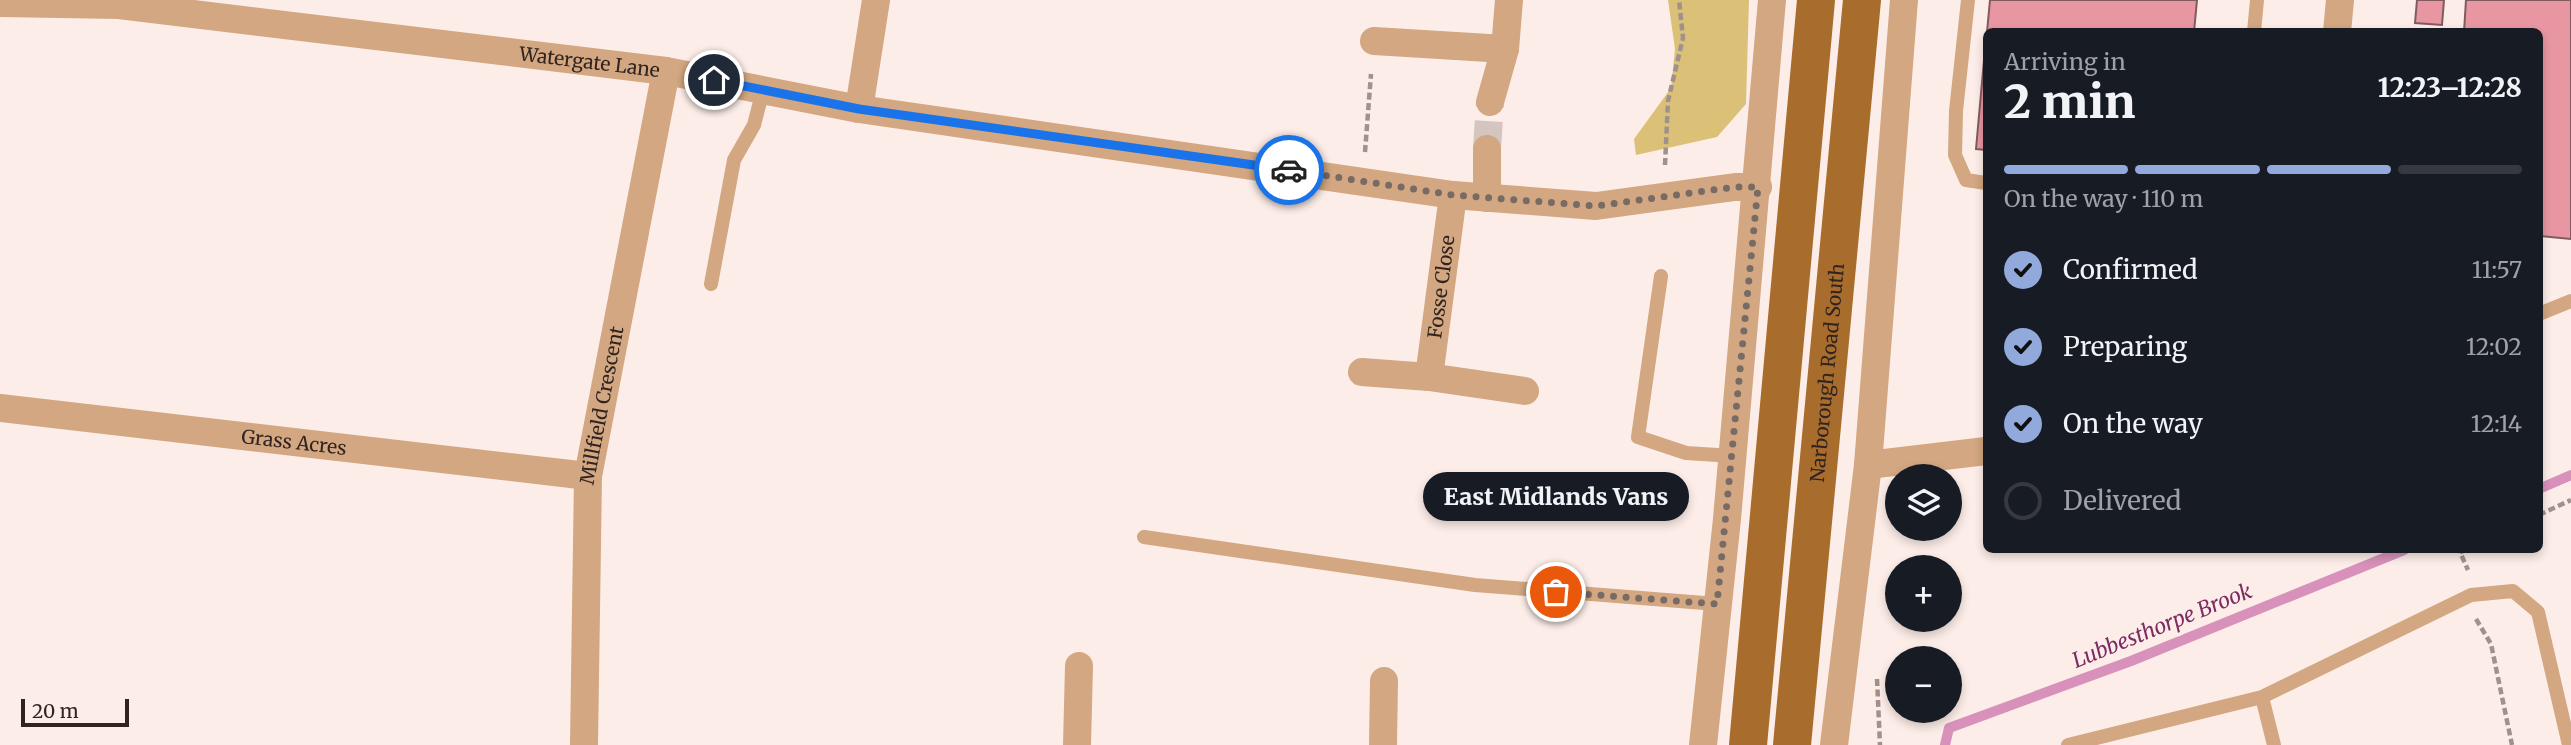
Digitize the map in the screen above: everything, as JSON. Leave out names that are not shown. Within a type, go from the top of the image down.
[{"type":"main road","points":[[1748,745],[1816,0]]},
{"type":"main road","name":"Narborough Road South","points":[[1792,745],[1862,0]]},
{"type":"street","points":[[859,109],[876,0]]},
{"type":"street","points":[[1490,102],[1504,49],[1509,0]]},
{"type":"street","points":[[1703,745],[1758,187],[1772,0]]},
{"type":"street","points":[[1834,745],[1868,465],[1904,0]]},
{"type":"street","points":[[2337,28],[2340,0]]},
{"type":"street","name":"Watergate Lane","points":[[0,3],[119,2],[666,71],[859,109],[1453,195],[1596,206],[1758,187]]},
{"type":"street","points":[[1374,41],[1504,49]]},
{"type":"street","name":"Millfield Crescent","points":[[584,745],[588,476],[666,71]]},
{"type":"street","points":[[1487,149],[1487,198]]},
{"type":"street","name":"Fosse Close","points":[[1429,377],[1453,195]]},
{"type":"street","points":[[1362,372],[1429,377],[1525,391]]},
{"type":"street","name":"Grass Acres","points":[[0,408],[588,476]]},
{"type":"street","points":[[1868,465],[1983,451]]},
{"type":"street","points":[[1077,745],[1079,666]]},
{"type":"street","points":[[1383,745],[1384,681]]},
{"type":"street","points":[[1840,710],[1845,745]]},
{"type":"lane","points":[[1968,0],[1956,111],[1955,155],[1966,180],[1983,183]]},
{"type":"lane","points":[[2254,28],[2257,0]]},
{"type":"lane","points":[[711,284],[734,160],[754,125],[763,90]]},
{"type":"lane","points":[[1661,276],[1639,437],[1686,453],[1733,456]]},
{"type":"lane","points":[[2543,312],[2571,300]]},
{"type":"lane","points":[[1144,537],[1475,585],[1717,604]]},
{"type":"lane","points":[[2068,745],[2262,697],[2461,599],[2471,595],[2513,591],[2538,612],[2569,745]]},
{"type":"lane","points":[[2262,697],[2274,745]]},
{"type":"path","points":[[1664,196],[1668,101],[1683,38],[1679,0]]},
{"type":"path","points":[[1363,181],[1374,41]]},
{"type":"path","points":[[2543,513],[2571,500]]},
{"type":"path","points":[[2460,553],[2468,570],[2452,580],[2461,599],[2491,644],[2512,745]]},
{"type":"shaded area","points":[[1668,0],[1749,0],[1746,104],[1717,137],[1636,155],[1634,139],[1671,88],[1675,49]]},
{"type":"building","points":[[1990,0],[2197,0],[2194,28],[1987,28]]},
{"type":"building","points":[[2417,0],[2444,0],[2442,25],[2415,23]]},
{"type":"building","points":[[2466,0],[2571,0],[2571,239],[2543,236],[2543,28],[2464,28]]},
{"type":"building","points":[[1983,71],[1983,150],[1976,149]]},
{"type":"waterway","name":"Lubbesthorpe Brook","points":[[2543,487],[2571,475]]},
{"type":"waterway","name":"Lubbesthorpe Brook","points":[[1945,745],[1949,728],[2131,661],[2397,553]]},
{"type":"tunnel","points":[[1487,149],[1490,102]]},
{"type":"way so far","points":[[1289,170],[1453,195],[1596,206],[1735,187],[1758,187],[1717,604],[1556,592]]},
{"type":"place","name":"East Midlands Vans","points":[[1556,592]]},
{"type":"route","points":[[714,80],[859,109],[1289,170]]}]
